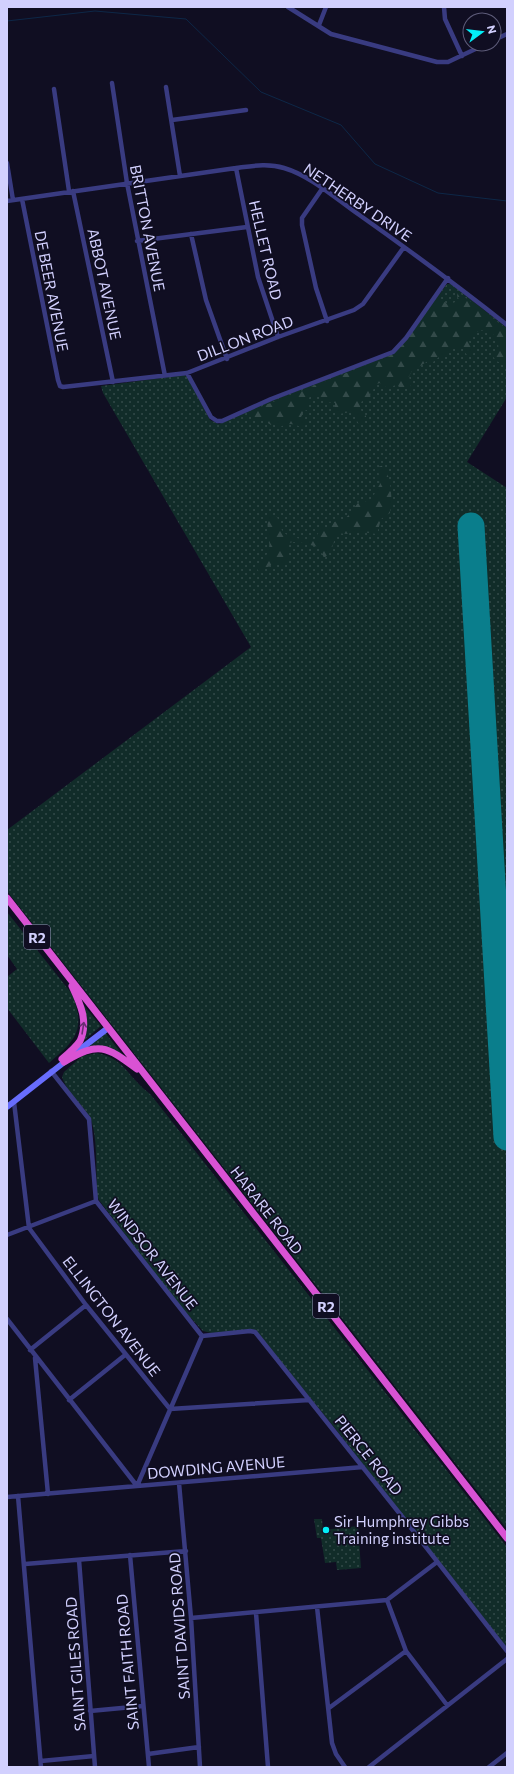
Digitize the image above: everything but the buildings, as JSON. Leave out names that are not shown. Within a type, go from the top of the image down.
[{"type":"highway","name":"HARARE ROAD","points":[[7,898],[507,1538]]},
{"type":"highway","points":[[64,1061],[79,1041],[83,1030],[84,1020],[77,997],[67,975]]},
{"type":"highway","points":[[64,1061],[86,1050],[102,1048],[116,1053],[146,1075]]},
{"type":"main road","points":[[7,1107],[107,1026]]},
{"type":"street","points":[[288,7],[319,25],[331,34],[437,62],[442,63],[470,52]]},
{"type":"street","points":[[319,25],[326,7]]},
{"type":"street","points":[[444,7],[445,19],[462,56]]},
{"type":"street","name":"BRITTON AVENUE","points":[[112,83],[137,241],[165,376]]},
{"type":"street","points":[[166,87],[180,176]]},
{"type":"street","name":"ABBOT AVENUE","points":[[54,89],[71,191],[113,382]]},
{"type":"street","points":[[172,120],[246,110]]},
{"type":"street","points":[[7,163],[13,200]]},
{"type":"street","name":"NETHERBY DRIVE","points":[[7,201],[236,168],[263,165],[276,166],[298,174],[322,189],[448,278],[507,325]]},
{"type":"street","name":"HELLET ROAD","points":[[236,168],[247,227],[264,299],[278,337]]},
{"type":"street","points":[[322,189],[302,218],[302,225],[316,288],[327,321]]},
{"type":"street","name":"DE BEER AVENUE","points":[[22,199],[42,306],[58,380],[62,387]]},
{"type":"street","points":[[137,241],[247,227]]},
{"type":"street","points":[[191,234],[206,300],[227,359]]},
{"type":"street","name":"DILLON ROAD","points":[[62,387],[187,374],[278,337],[327,321],[361,306],[404,247]]},
{"type":"street","points":[[187,374],[211,417],[217,421],[222,421],[271,399],[393,352],[406,338],[448,278]]},
{"type":"street","name":"WINDSOR AVENUE","points":[[53,1070],[89,1119],[96,1201],[202,1336]]},
{"type":"street","name":"ELLINGTON AVENUE","points":[[14,1102],[29,1228],[86,1305],[170,1409]]},
{"type":"street","points":[[7,1235],[29,1228],[96,1201]]},
{"type":"street","points":[[30,1350],[86,1305]]},
{"type":"street","name":"DOWDING AVENUE","points":[[7,1319],[136,1486],[363,1467]]},
{"type":"street","name":"PIERCE ROAD","points":[[202,1336],[250,1331],[255,1332],[507,1651]]},
{"type":"street","points":[[7,1497],[136,1486],[202,1336]]},
{"type":"street","points":[[69,1400],[126,1355]]},
{"type":"street","points":[[35,1357],[48,1494]]},
{"type":"street","points":[[170,1409],[308,1400]]},
{"type":"street","name":"SAINT DAVIDS ROAD","points":[[179,1483],[191,1618],[200,1767]]},
{"type":"street","points":[[18,1496],[25,1564],[41,1767]]},
{"type":"street","points":[[25,1564],[186,1551]]},
{"type":"street","name":"SAINT FAITH ROAD","points":[[130,1555],[142,1706],[149,1767]]},
{"type":"street","name":"SAINT GILES ROAD","points":[[79,1560],[95,1767]]},
{"type":"street","points":[[191,1618],[387,1600],[437,1562]]},
{"type":"street","points":[[387,1600],[406,1651],[448,1705]]},
{"type":"street","points":[[318,1607],[332,1743],[336,1754],[345,1767]]},
{"type":"street","points":[[256,1613],[268,1767]]},
{"type":"street","points":[[329,1708],[406,1651]]},
{"type":"street","points":[[369,1767],[507,1659]]},
{"type":"street","points":[[90,1711],[142,1706]]},
{"type":"street","points":[[148,1754],[199,1747]]},
{"type":"street","points":[[489,1767],[507,1753]]},
{"type":"street","points":[[41,1760],[94,1756]]},
{"type":"green space","points":[[447,284],[451,284],[507,328],[507,397],[467,462],[507,488],[507,1529],[7,891],[7,830],[251,647],[103,393],[101,386],[184,375],[187,376],[210,420],[219,424],[271,401],[394,353]]},
{"type":"green space","points":[[458,292],[507,329],[507,373],[504,364],[496,361],[493,356],[498,352],[497,339],[489,332],[480,330],[468,341],[473,347],[474,353],[467,355],[465,348],[451,347],[445,355],[439,357],[433,362],[428,361],[412,371],[409,376],[411,387],[403,389],[396,385],[387,388],[380,383],[376,384],[374,389],[371,391],[370,399],[367,402],[362,401],[361,403],[361,409],[366,416],[366,420],[362,424],[357,423],[355,415],[351,412],[339,414],[335,412],[335,403],[326,402],[322,397],[311,395],[307,401],[310,409],[304,411],[301,417],[306,425],[301,427],[290,424],[280,427],[275,424],[271,425],[263,420],[254,421],[248,412],[389,356],[407,339],[434,302],[440,299],[449,305],[460,301],[457,296]]},
{"type":"green space","points":[[384,465],[391,488],[391,507],[390,513],[381,519],[377,534],[353,531],[348,534],[336,533],[331,550],[324,558],[319,547],[298,542],[286,544],[288,550],[287,565],[272,564],[260,573],[255,566],[267,554],[269,549],[268,517],[276,515],[284,533],[292,537],[314,540],[319,532],[318,527],[331,527],[334,522],[346,518],[358,503],[371,500],[380,484],[378,467]]},
{"type":"green space","points":[[7,912],[72,994],[76,1006],[78,1026],[76,1033],[66,1048],[49,1063],[7,1008],[7,977],[17,969],[7,955]]},
{"type":"green space","points":[[80,1001],[101,1026],[81,1043]]},
{"type":"green space","points":[[105,1033],[107,1035],[125,1058],[87,1048]]},
{"type":"green space","points":[[97,1053],[116,1060],[140,1086],[151,1095],[507,1547],[507,1648],[334,1427],[256,1331],[211,1333],[203,1331],[179,1305],[99,1200],[97,1195],[96,1155],[93,1125],[87,1113],[67,1088],[62,1077],[64,1072],[82,1056]]},
{"type":"green space","points":[[314,1519],[322,1519],[323,1530],[358,1526],[361,1568],[337,1570],[336,1562],[325,1563],[321,1538],[317,1538]]},
{"type":"waterway","points":[[7,21],[95,11],[186,19],[261,92],[341,125],[375,164],[438,193],[507,201]]},
{"type":"runway","points":[[471,526],[507,1137]]},
{"type":"place","name":"Sir Humphrey Gibbs Training institute","points":[[326,1530]]}]
